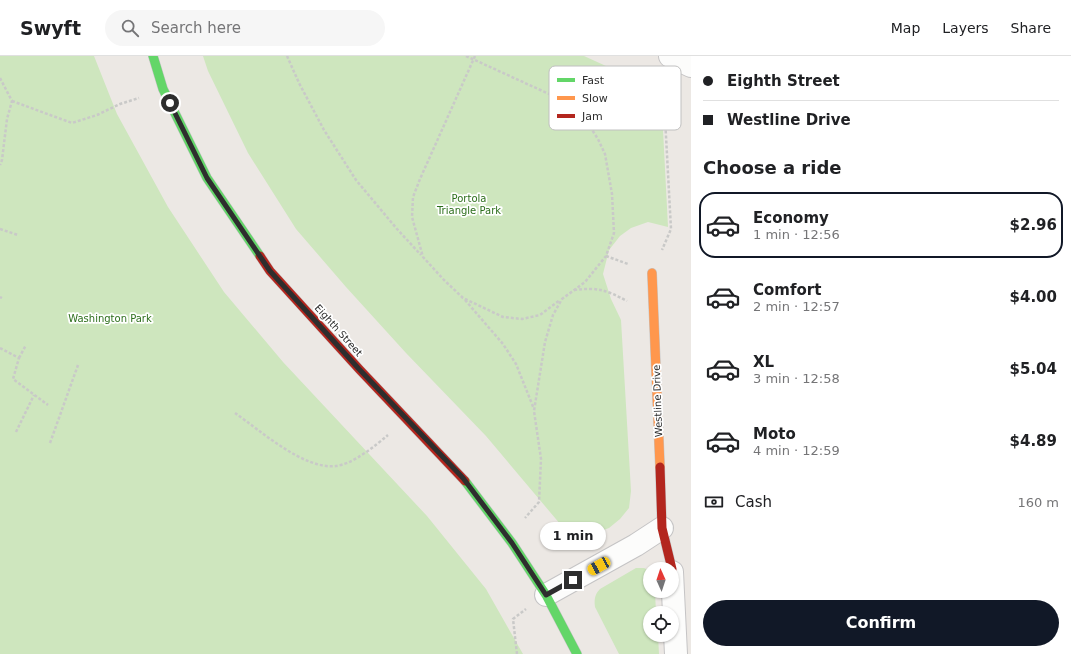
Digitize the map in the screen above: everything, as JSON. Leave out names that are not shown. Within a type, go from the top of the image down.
[{"type":"main road","name":"Eighth Street","points":[[153,56],[163,89],[207,178],[270,271],[407,420],[463,478],[507,536],[546,595]]},
{"type":"main road","name":"Westline Drive","points":[[652,273],[662,528],[670,562]]},
{"type":"main road","points":[[546,595],[577,654]]},
{"type":"street","points":[[670,56],[691,66]]},
{"type":"street","points":[[546,595],[636,545],[662,528]]},
{"type":"street","name":"Westline Drive","points":[[673,598],[676,654]]},
{"type":"path","points":[[287,56],[299,83],[324,130],[356,180],[397,229],[444,280],[463,298],[503,344],[516,364],[534,411],[541,460],[539,502],[507,536]]},
{"type":"path","points":[[466,56],[474,58],[549,94]]},
{"type":"path","points":[[423,257],[412,217],[413,197],[474,58]]},
{"type":"path","points":[[0,78],[12,101],[72,123],[97,115],[120,104],[163,89]]},
{"type":"path","points":[[0,165],[2,160],[7,119],[12,101]]},
{"type":"path","points":[[463,298],[503,317],[522,319],[540,315],[585,282],[606,256],[614,233],[612,194],[605,154],[592,130]]},
{"type":"path","points":[[652,273],[672,229],[666,130]]},
{"type":"path","points":[[0,229],[18,235]]},
{"type":"path","points":[[574,290],[588,288],[603,290],[654,315]]},
{"type":"path","points":[[534,411],[545,342],[553,315],[562,299]]},
{"type":"path","points":[[26,345],[19,358],[13,379],[48,405]]},
{"type":"path","points":[[0,348],[19,358]]},
{"type":"path","points":[[50,443],[78,365]]},
{"type":"path","points":[[16,432],[34,395]]},
{"type":"path","points":[[235,413],[303,460],[316,465],[336,466],[356,458],[370,450],[407,420]]},
{"type":"path","points":[[517,654],[513,618],[546,595]]},
{"type":"green space","name":"Washington Park","points":[[0,56],[94,56],[117,114],[168,207],[224,292],[283,362],[427,516],[486,589],[523,654],[0,654]]},
{"type":"green space","name":"Portola Triangle Park","points":[[203,56],[584,56],[606,66],[549,66],[549,130],[663,130],[668,227],[648,222],[631,228],[620,236],[609,250],[603,274],[611,299],[621,320],[631,491],[629,508],[620,519],[609,528],[593,534],[577,536],[566,531],[486,436],[406,353],[296,229],[248,153],[208,71]]},
{"type":"green space","points":[[636,568],[643,568],[643,598],[655,598],[656,606],[643,606],[643,642],[658,642],[659,654],[619,654],[595,607],[595,597],[600,589]]},
{"type":"traffic: fast","points":[[153,56],[163,89],[207,178],[260,256]]},
{"type":"traffic: fast","points":[[465,481],[512,543],[546,595],[577,654]]},
{"type":"traffic: slow","points":[[652,273],[660,467]]},
{"type":"traffic: jam","points":[[260,256],[270,271],[359,369],[465,481]]},
{"type":"traffic: jam","points":[[660,467],[662,528],[670,562]]},
{"type":"route","points":[[170,103],[207,178],[270,271],[359,369],[463,478],[512,543],[546,595],[573,580]]}]
